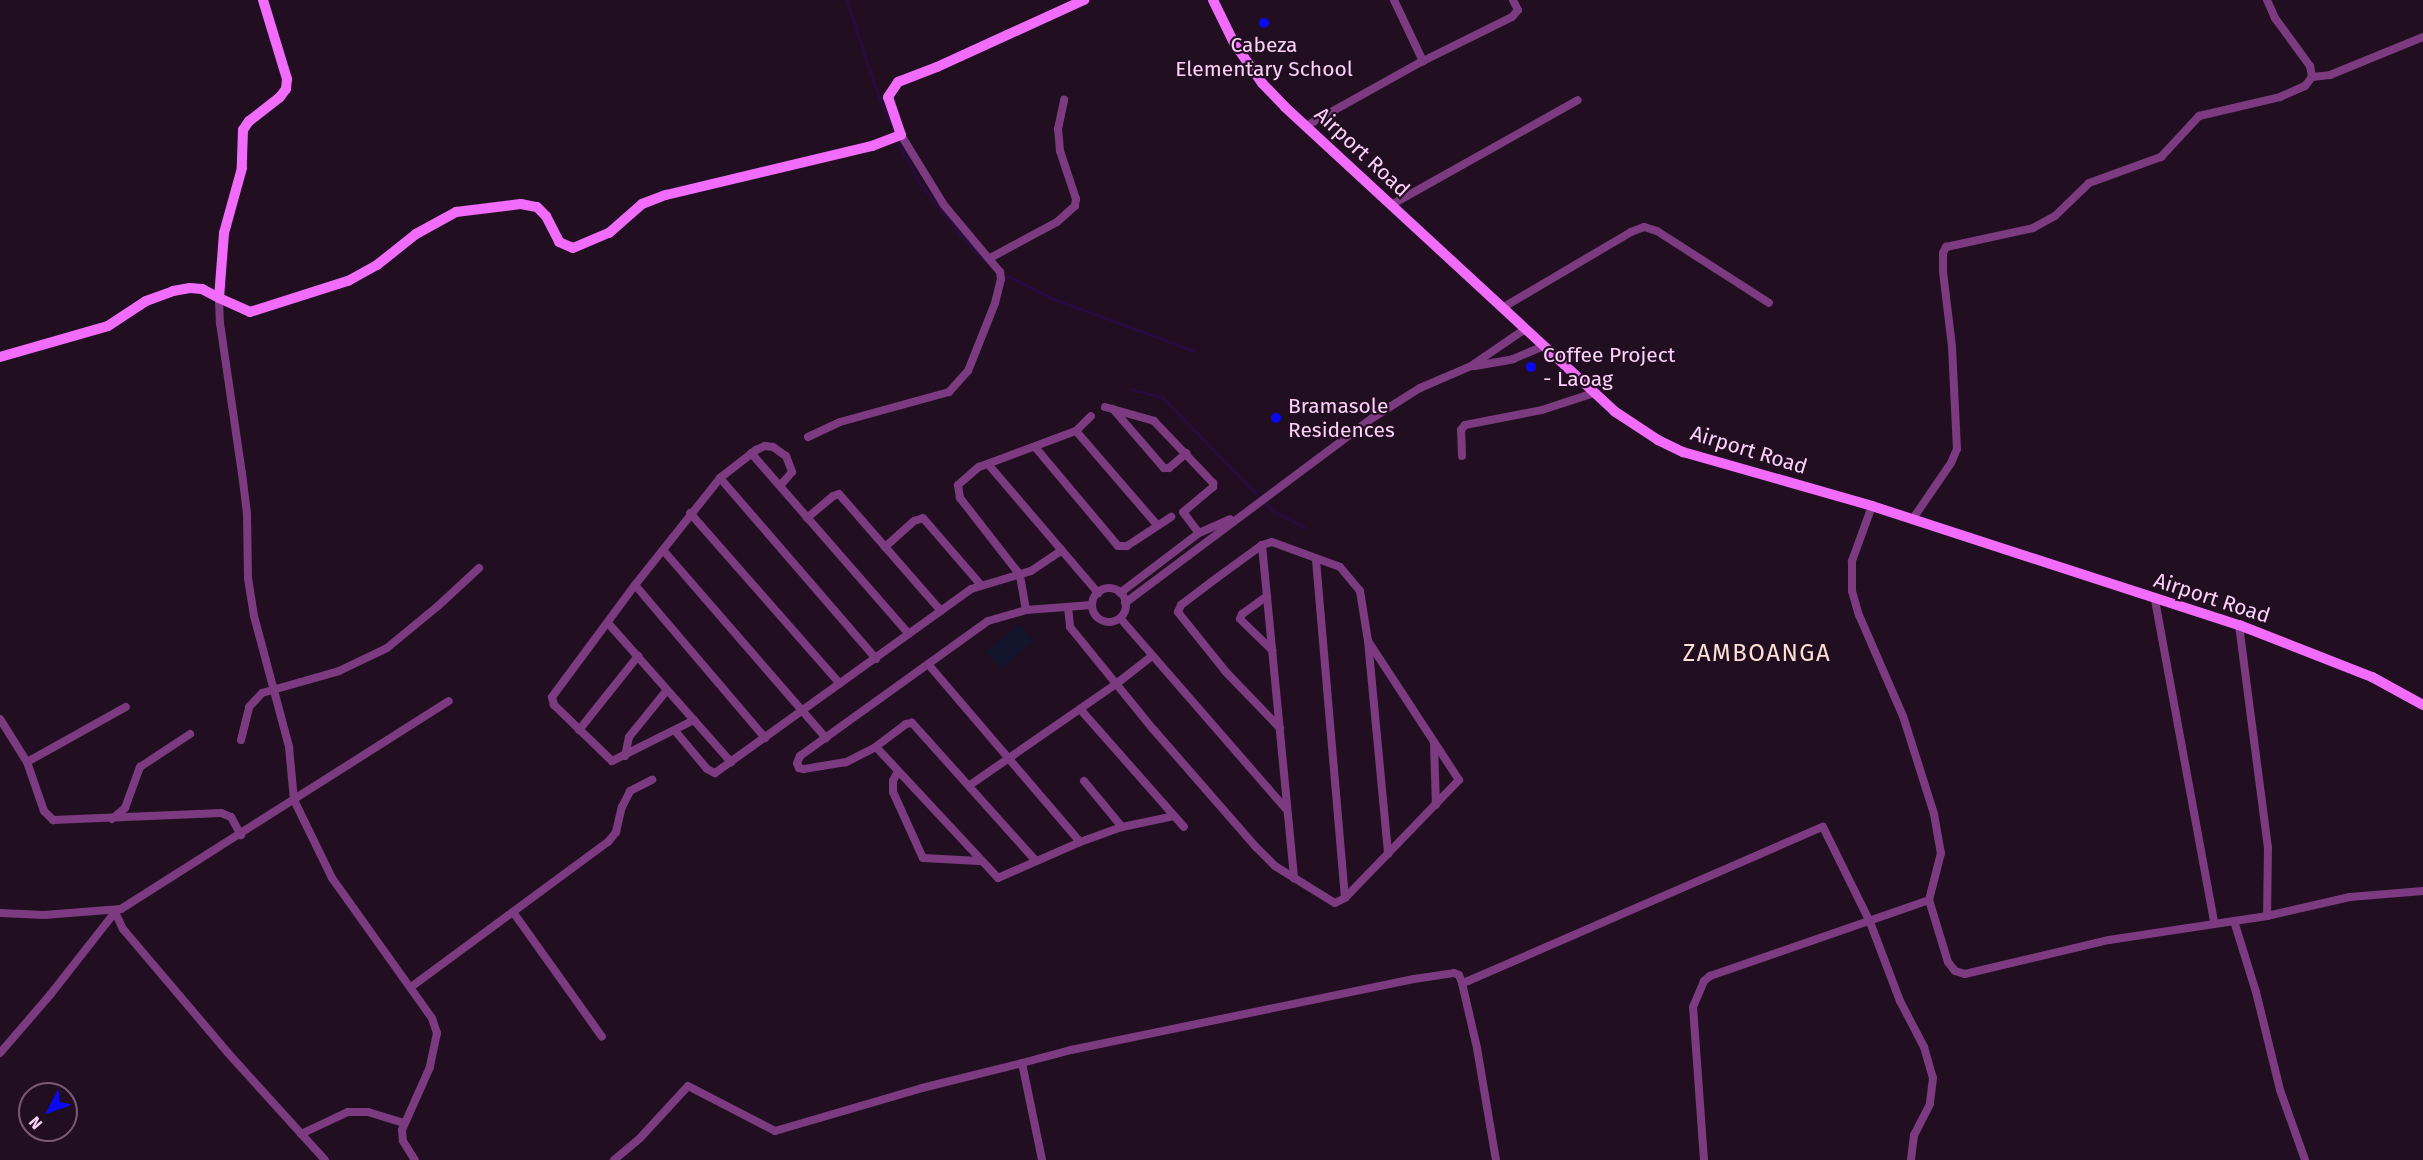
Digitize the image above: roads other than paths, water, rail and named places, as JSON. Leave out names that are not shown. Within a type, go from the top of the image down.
[{"type":"street","points":[[263,0],[288,79],[280,98],[249,121],[243,130],[242,168],[224,233],[219,298],[220,323],[246,504],[248,578],[261,649],[289,747],[294,800],[315,849],[332,878],[411,987],[432,1018],[437,1033],[429,1067],[403,1123],[403,1141],[415,1160]]},
{"type":"street","points":[[808,437],[840,422],[942,395],[957,387],[968,371],[1000,286],[1000,272],[944,205],[901,135],[888,97],[898,82],[937,67],[1084,0]]},
{"type":"street","name":"Airport Road","points":[[1213,0],[1234,43],[1262,83],[1594,393],[1634,425],[1683,452],[1872,506],[2155,600],[2239,625],[2372,677],[2423,705]]},
{"type":"street","points":[[1394,0],[1423,61]]},
{"type":"street","points":[[1306,126],[1423,61],[1512,17],[1518,10],[1513,0]]},
{"type":"street","points":[[2267,0],[2275,18],[2310,66],[2312,77]]},
{"type":"street","points":[[1912,520],[1951,464],[1958,449],[1952,347],[1943,271],[1943,253],[1946,247],[2033,228],[2055,216],[2095,180],[2161,157],[2199,116],[2300,90],[2312,77],[2330,75],[2423,37]]},
{"type":"street","points":[[990,258],[1057,222],[1075,206],[1076,199],[1060,151],[1058,129],[1064,100]]},
{"type":"street","points":[[1391,205],[1578,100]]},
{"type":"street","points":[[0,357],[108,326],[146,301],[173,291],[190,288],[202,289],[243,310],[256,312],[328,289],[362,274],[416,234],[444,217],[479,208],[521,204],[537,207],[546,216],[559,242],[573,248],[582,246],[609,233],[642,204],[666,195],[872,146],[901,135]]},
{"type":"street","points":[[1502,308],[1631,232],[1644,227],[1657,231],[1769,303]]},
{"type":"street","points":[[1125,603],[1120,593],[1111,588],[1098,592],[1092,605],[1095,615],[1102,621],[1112,622],[1120,618],[1125,603],[1166,570],[1286,484],[1317,458],[1374,417],[1420,388],[1471,366],[1525,329]]},
{"type":"street","points":[[1471,366],[1513,359],[1544,346]]},
{"type":"street","points":[[1462,456],[1461,430],[1465,426],[1542,410],[1594,393]]},
{"type":"street","points":[[1186,453],[1164,468],[1109,408],[1154,421],[1186,453],[1214,485],[1184,512],[1199,534]]},
{"type":"street","points":[[1026,610],[1020,575],[958,495],[958,485],[988,464],[1076,431],[1091,416]]},
{"type":"street","points":[[1076,431],[1157,525]]},
{"type":"street","points":[[694,720],[676,732],[625,756],[610,760],[554,705],[552,697],[690,513],[720,478],[751,453],[765,446],[783,453],[792,472],[780,486]]},
{"type":"street","points":[[1035,447],[1118,546],[1126,546],[1171,517]]},
{"type":"street","points":[[751,453],[909,634]]},
{"type":"street","points":[[988,464],[1098,592]]},
{"type":"street","points":[[720,478],[876,659]]},
{"type":"street","points":[[807,518],[833,496],[839,494],[941,611]]},
{"type":"street","points":[[1872,506],[1852,561],[1850,580],[1859,615],[1903,716],[1934,814],[1941,853],[1937,878],[1929,900],[1948,962],[1955,971],[1965,974],[2109,940],[2267,916],[2350,897],[2423,891]]},
{"type":"street","points":[[690,513],[840,684]]},
{"type":"street","points":[[885,547],[914,521],[923,518],[981,585]]},
{"type":"street","points":[[1120,593],[1199,534],[1222,521],[1236,518]]},
{"type":"street","points":[[1280,729],[1218,663],[1178,612],[1181,605],[1262,545],[1276,542],[1316,560],[1340,567],[1356,584],[1362,595],[1388,854]]},
{"type":"street","points":[[1262,545],[1294,878]]},
{"type":"street","points":[[663,550],[826,738]]},
{"type":"street","points":[[676,732],[713,773],[981,585],[1038,568],[1062,550]]},
{"type":"street","points":[[1316,560],[1345,898]]},
{"type":"street","points":[[1160,562],[1166,570]]},
{"type":"street","points":[[241,740],[249,707],[259,695],[272,689],[339,671],[387,648],[479,568]]},
{"type":"street","points":[[635,585],[765,738]]},
{"type":"street","points":[[1267,596],[1242,614],[1240,619],[1272,650]]},
{"type":"street","points":[[2155,600],[2214,923]]},
{"type":"street","points":[[1036,861],[912,723],[906,724],[876,747],[846,762],[799,768],[797,763],[800,756],[987,621],[1026,610],[1092,605]]},
{"type":"street","points":[[1068,607],[1070,627],[1256,847],[1275,866],[1335,903],[1345,898],[1459,780],[1397,682],[1368,642]]},
{"type":"street","points":[[1120,618],[1288,810]]},
{"type":"street","points":[[608,623],[731,762]]},
{"type":"street","points":[[2239,625],[2268,847],[2267,916]]},
{"type":"street","points":[[579,730],[638,656]]},
{"type":"street","points":[[970,785],[1116,684],[1152,656]]},
{"type":"street","points":[[928,664],[1080,842]]},
{"type":"street","points":[[625,756],[629,737],[667,690]]},
{"type":"street","points":[[0,1053],[116,912],[241,835],[449,701]]},
{"type":"street","points":[[27,762],[126,706]]},
{"type":"street","points":[[1080,709],[1184,827]]},
{"type":"street","points":[[0,718],[27,762],[40,804],[49,818],[111,819],[186,812],[227,813],[241,835]]},
{"type":"street","points":[[111,819],[125,808],[140,767],[190,734]]},
{"type":"street","points":[[1434,743],[1436,805]]},
{"type":"street","points":[[876,747],[979,861],[998,878],[1080,842],[1122,827],[1174,816]]},
{"type":"street","points":[[898,771],[893,792],[922,856],[934,860],[979,861]]},
{"type":"street","points":[[411,987],[614,836],[626,797],[636,787],[652,780]]},
{"type":"street","points":[[1084,781],[1122,827]]},
{"type":"street","points":[[1462,983],[1507,966],[1621,913],[1820,828],[1826,829],[1870,922],[1900,1001],[1924,1047],[1933,1078],[1930,1104],[1912,1142],[1911,1160]]},
{"type":"street","points":[[1704,1160],[1693,1007],[1704,981],[1710,976],[1929,900]]},
{"type":"street","points":[[0,913],[44,915],[116,912]]},
{"type":"street","points":[[116,912],[123,929],[228,1053],[326,1160]]},
{"type":"street","points":[[513,912],[602,1037]]},
{"type":"street","points":[[2234,921],[2256,992],[2280,1090],[2305,1160]]},
{"type":"street","points":[[614,1160],[641,1137],[688,1086],[775,1131],[922,1088],[1071,1050],[1414,979],[1454,973],[1459,975],[1462,983],[1477,1048],[1496,1160]]},
{"type":"street","points":[[1022,1063],[1042,1160]]},
{"type":"street","points":[[301,1134],[348,1112],[368,1112],[403,1123]]},
{"type":"waterway","points":[[847,0],[889,123]]},
{"type":"waterway","points":[[898,143],[919,182],[984,260]]},
{"type":"waterway","points":[[1008,276],[1051,298],[1194,351]]},
{"type":"waterway","points":[[1130,389],[1162,397],[1273,511],[1306,528]]},
{"type":"place","name":"Cabeza Elementary School","points":[[1264,23]]},
{"type":"place","name":"Coffee Project - Laoag","points":[[1531,367]]},
{"type":"place","name":"Bramasole Residences","points":[[1276,418]]},
{"type":"district","name":"ZAMBOANGA","points":[[1757,654]]}]
